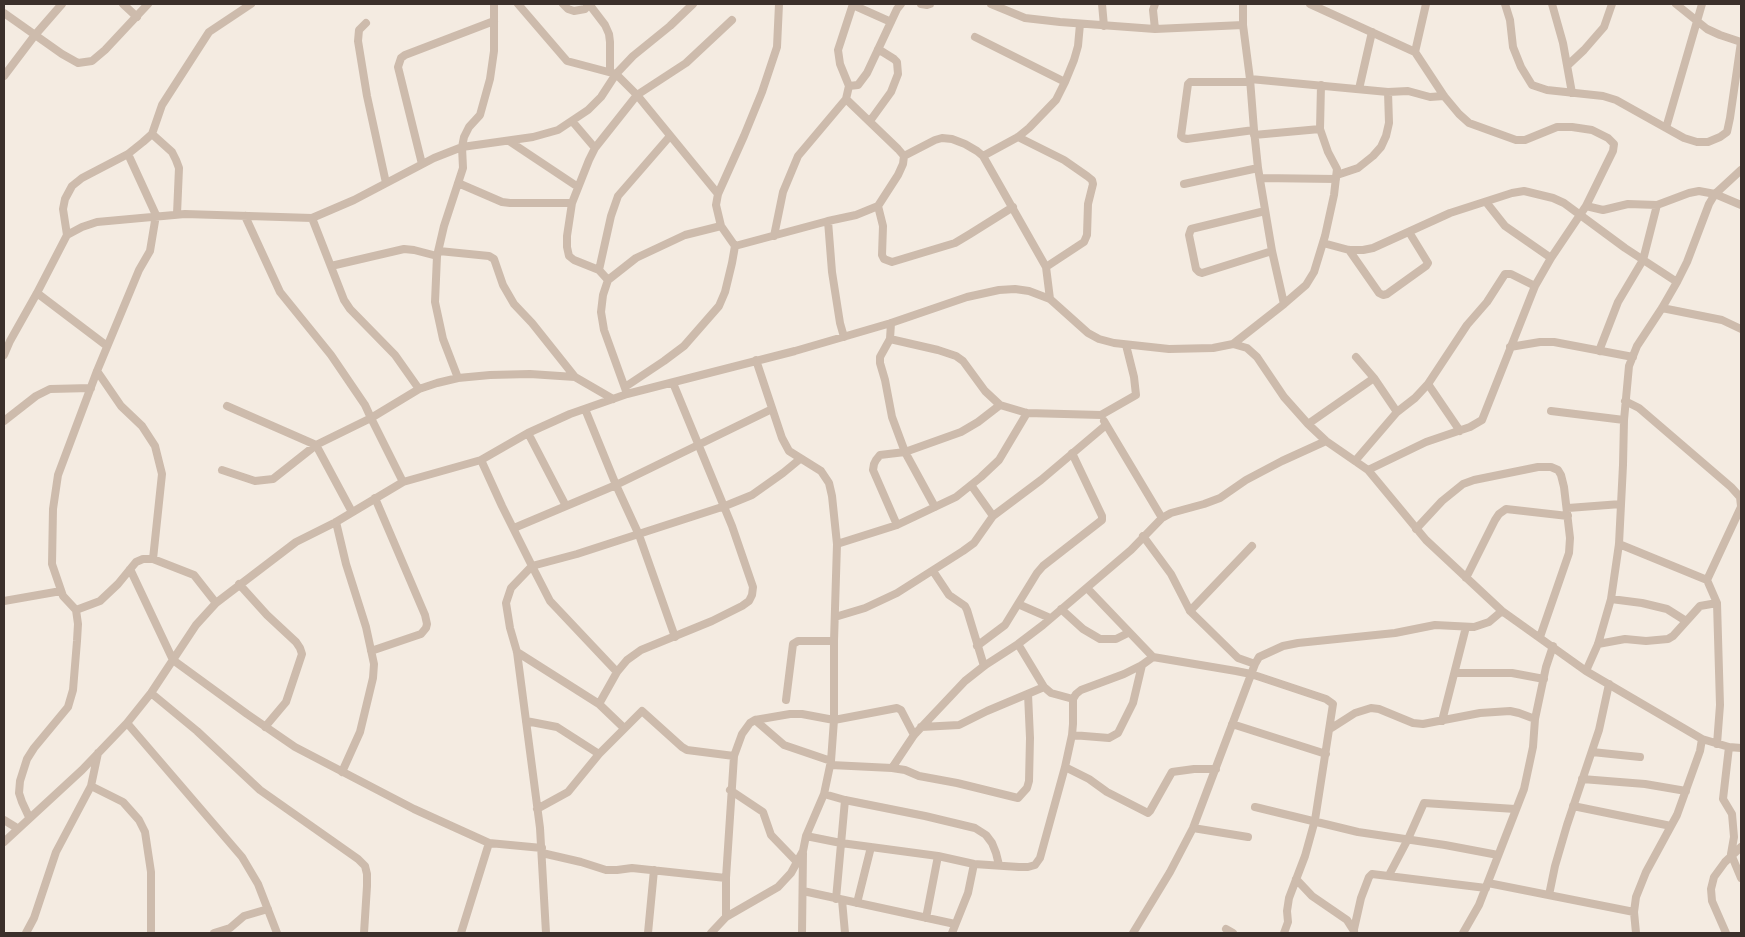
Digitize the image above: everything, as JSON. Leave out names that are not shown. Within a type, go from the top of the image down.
[{"type":"street","points":[[4,76],[35,35],[62,4]]},
{"type":"street","points":[[123,4],[137,17]]},
{"type":"street","points":[[4,13],[78,63],[92,61],[148,4]]},
{"type":"street","points":[[67,235],[63,209],[65,199],[72,186],[82,178],[128,154],[152,134],[162,106],[209,32],[251,4]]},
{"type":"street","points":[[458,378],[443,340],[435,302],[438,253],[444,226],[463,168],[462,147],[464,137],[468,127],[480,115],[485,98],[494,51],[494,4]]},
{"type":"street","points":[[518,4],[567,61],[613,73],[637,95],[718,194]]},
{"type":"street","points":[[562,4],[574,11],[585,9],[589,4],[608,34],[613,73]]},
{"type":"street","points":[[4,355],[67,235],[82,227],[98,222],[177,214],[312,218],[354,200],[422,164],[462,147],[533,137],[558,130],[588,110],[601,97],[613,73],[670,26],[693,4]]},
{"type":"street","points":[[4,842],[82,770],[126,722],[151,693],[196,626],[216,603],[296,542],[336,522],[403,482],[481,460],[528,433],[613,399],[684,346],[719,306],[725,292],[734,246],[721,226],[716,206],[718,194],[762,92],[777,47],[779,4]]},
{"type":"street","points":[[849,86],[860,83],[901,4]]},
{"type":"street","points":[[921,4],[930,4]]},
{"type":"street","points":[[991,4],[1025,18],[1080,24],[1155,29],[1243,25]]},
{"type":"street","points":[[1102,4],[1104,26]]},
{"type":"street","points":[[1154,4],[1155,29]]},
{"type":"street","points":[[1243,4],[1243,25],[1258,168],[1272,251],[1284,304]]},
{"type":"street","points":[[1310,4],[1415,52],[1444,96],[1459,114],[1469,122],[1516,140],[1526,140],[1556,127],[1572,127],[1592,130],[1608,138],[1614,144],[1613,151],[1586,206],[1551,258],[1535,286],[1482,420],[1470,427],[1426,442],[1368,470]]},
{"type":"street","points":[[1415,52],[1426,4]]},
{"type":"street","points":[[1505,4],[1510,20],[1514,47],[1526,78],[1532,85],[1540,89],[1603,96],[1616,100],[1684,138],[1697,142],[1708,142],[1727,132],[1741,42],[1720,35],[1697,22],[1676,4]]},
{"type":"street","points":[[1552,4],[1568,65],[1572,93]]},
{"type":"street","points":[[1568,65],[1590,44],[1604,27],[1612,4]]},
{"type":"street","points":[[1666,128],[1702,4]]},
{"type":"street","points":[[774,236],[783,192],[798,156],[846,100],[849,86],[840,64],[838,50],[853,5],[891,22]]},
{"type":"street","points":[[608,280],[599,270],[574,260],[570,256],[566,236],[572,203],[595,148],[637,95],[686,63],[732,20]]},
{"type":"street","points":[[422,164],[398,67],[401,58],[494,21]]},
{"type":"street","points":[[366,23],[359,30],[358,41],[367,96],[386,183]]},
{"type":"street","points":[[983,156],[1018,137],[1056,100],[1066,82],[1078,46],[1080,24]]},
{"type":"street","points":[[1359,89],[1372,32]]},
{"type":"street","points":[[975,37],[1066,82]]},
{"type":"street","points":[[870,121],[891,92],[898,74],[897,62],[878,49]]},
{"type":"street","points":[[1320,129],[1183,138],[1181,136],[1188,84],[1190,82],[1250,80],[1388,92],[1408,92],[1420,96],[1444,96]]},
{"type":"street","points":[[626,390],[673,383],[794,351],[891,323],[967,297],[999,290],[1015,289],[1050,299],[1088,333],[1099,339],[1126,345],[1188,349],[1213,348],[1233,344],[1306,285],[1314,272],[1323,243],[1336,177],[1335,164],[1328,152],[1320,129],[1321,85]]},
{"type":"street","points":[[1260,178],[1336,177],[1358,168],[1369,160],[1381,147],[1386,136],[1389,124],[1388,92]]},
{"type":"street","points":[[846,100],[870,121],[904,156]]},
{"type":"street","points":[[572,121],[595,148]]},
{"type":"street","points":[[152,134],[172,152],[179,168],[177,214]]},
{"type":"street","points":[[599,270],[610,216],[618,196],[670,136]]},
{"type":"street","points":[[1018,137],[1064,160],[1092,180],[1093,184],[1088,204],[1087,235],[1084,242],[1046,267]]},
{"type":"street","points":[[904,156],[942,138],[952,139],[965,144],[983,156],[1046,267],[1050,299]]},
{"type":"street","points":[[509,141],[578,186]]},
{"type":"street","points":[[29,817],[19,793],[20,781],[30,754],[68,706],[71,697],[78,624],[76,610],[63,596],[52,564],[53,509],[58,475],[97,371],[139,270],[150,251],[156,215],[128,154]]},
{"type":"street","points":[[734,246],[856,215],[878,206],[898,175],[904,156]]},
{"type":"street","points":[[1184,184],[1258,168]]},
{"type":"street","points":[[1586,671],[1598,644],[1612,599],[1619,544],[1625,401],[1629,366],[1637,346],[1662,308],[1687,262],[1704,215],[1715,194],[1741,170]]},
{"type":"street","points":[[458,183],[502,202],[572,203]]},
{"type":"street","points":[[1323,243],[1349,250],[1373,248],[1450,214],[1512,193],[1524,191],[1553,198],[1581,214],[1643,260],[1677,282]]},
{"type":"street","points":[[1586,206],[1603,210],[1628,204],[1657,205],[1699,191],[1715,194],[1741,205]]},
{"type":"street","points":[[1486,202],[1505,226],[1551,258]]},
{"type":"street","points":[[1599,351],[1618,302],[1643,260],[1657,205]]},
{"type":"street","points":[[878,206],[883,226],[882,255],[888,262],[954,242],[1013,207]]},
{"type":"street","points":[[1265,211],[1191,229],[1189,235],[1196,269],[1202,273],[1272,251]]},
{"type":"street","points":[[246,216],[280,292],[331,355],[365,405],[403,482]]},
{"type":"street","points":[[312,218],[344,300],[350,309],[395,355],[418,389]]},
{"type":"street","points":[[828,221],[832,272],[844,337]]},
{"type":"street","points":[[626,390],[604,330],[601,312],[602,295],[608,280],[636,258],[685,235],[721,226]]},
{"type":"street","points":[[1349,250],[1380,293],[1383,295],[1387,294],[1428,263],[1409,232]]},
{"type":"street","points":[[331,266],[404,249],[489,256],[494,259],[503,285],[514,304],[575,377],[613,399]]},
{"type":"street","points":[[1355,462],[1398,412],[1428,384],[1467,325],[1487,302],[1505,274],[1511,274],[1535,286]]},
{"type":"street","points":[[37,293],[108,346]]},
{"type":"street","points":[[1662,308],[1722,320],[1741,329]]},
{"type":"street","points":[[891,323],[890,339],[880,357],[880,363],[892,416],[904,452],[935,507]]},
{"type":"street","points":[[890,339],[956,356],[963,361],[982,387],[1000,405],[1028,413],[1101,415],[1136,395],[1134,377],[1126,345]]},
{"type":"street","points":[[1510,347],[1540,342],[1554,342],[1633,357]]},
{"type":"street","points":[[1233,344],[1247,348],[1257,357],[1284,396],[1308,424],[1326,441],[1368,470],[1416,529],[1502,612],[1586,671],[1702,739],[1729,747],[1741,748]]},
{"type":"street","points":[[1356,357],[1374,378],[1398,412]]},
{"type":"street","points":[[756,360],[782,438],[789,451],[822,471],[829,483],[837,544],[834,720],[831,763],[824,794],[806,836],[803,851],[802,933]]},
{"type":"street","points":[[97,371],[121,406],[142,426],[155,446],[162,474],[153,559]]},
{"type":"street","points":[[222,470],[255,481],[273,479],[316,445],[371,418],[418,389],[437,383],[458,378],[530,374],[575,377]]},
{"type":"street","points":[[1308,424],[1374,378]]},
{"type":"street","points":[[599,704],[617,672],[627,660],[641,650],[675,637],[742,606],[749,601],[752,595],[753,588],[724,506],[673,383]]},
{"type":"street","points":[[1428,384],[1460,430]]},
{"type":"street","points":[[4,421],[36,396],[50,389],[91,388]]},
{"type":"street","points":[[1625,401],[1639,408],[1740,497],[1741,506],[1707,580]]},
{"type":"street","points":[[897,526],[873,470],[874,464],[880,456],[904,452],[962,432],[1000,405]]},
{"type":"street","points":[[227,406],[316,445],[352,512]]},
{"type":"street","points":[[585,409],[638,534],[675,637]]},
{"type":"street","points":[[514,528],[616,485],[772,409]]},
{"type":"street","points":[[1551,411],[1624,420]]},
{"type":"street","points":[[837,544],[897,526],[956,497],[999,460],[1028,413]]},
{"type":"street","points":[[1101,415],[1162,518]]},
{"type":"street","points":[[835,617],[865,608],[879,601],[933,571],[974,543],[992,516],[1106,425]]},
{"type":"street","points":[[528,433],[566,506]]},
{"type":"street","points":[[892,768],[914,735],[965,680],[1018,644],[1061,610],[1131,550],[1162,518],[1171,513],[1220,498],[1260,472],[1326,441]]},
{"type":"street","points":[[977,646],[1005,625],[1043,566],[1102,520],[1102,516],[1072,453]]},
{"type":"street","points":[[546,933],[542,851],[518,652],[510,628],[506,604],[511,588],[532,566],[724,506],[752,494],[783,474],[800,459]]},
{"type":"street","points":[[481,460],[550,601],[617,672]]},
{"type":"street","points":[[1416,529],[1448,495],[1463,484],[1538,467],[1551,467],[1558,470],[1561,475],[1568,512],[1569,553],[1540,637]]},
{"type":"street","points":[[971,485],[992,516]]},
{"type":"street","points":[[371,651],[421,634],[427,624],[425,615],[376,498]]},
{"type":"street","points":[[1466,578],[1495,520],[1506,509],[1568,512],[1621,504]]},
{"type":"street","points":[[336,522],[346,564],[362,613],[374,664],[373,678],[360,732],[342,772]]},
{"type":"street","points":[[1143,536],[1171,574],[1190,611],[1238,658],[1255,664]]},
{"type":"street","points":[[1619,544],[1707,580],[1717,603],[1720,705],[1717,744]]},
{"type":"street","points":[[1190,611],[1252,546]]},
{"type":"street","points":[[76,610],[100,601],[118,584],[136,562],[143,559],[153,559],[194,575],[216,603]]},
{"type":"street","points":[[130,569],[173,660],[295,747],[342,772],[398,801],[489,843],[542,851],[606,870],[632,868],[726,878]]},
{"type":"street","points":[[933,571],[949,595],[965,606],[984,666]]},
{"type":"street","points":[[239,584],[266,615],[296,642],[302,654],[286,702],[265,726]]},
{"type":"street","points":[[1087,588],[1153,657],[1251,674],[1330,701],[1333,704],[1314,820],[1305,856],[1289,898],[1288,922],[1284,933]]},
{"type":"street","points":[[4,601],[61,591]]},
{"type":"street","points":[[1612,599],[1667,609],[1686,621]]},
{"type":"street","points":[[1598,644],[1625,639],[1668,639],[1673,636],[1700,606],[1717,603]]},
{"type":"street","points":[[1018,604],[1050,618]]},
{"type":"street","points":[[1061,610],[1082,629],[1100,639],[1116,639],[1128,632]]},
{"type":"street","points":[[1133,933],[1170,872],[1193,828],[1259,657],[1283,646],[1298,643],[1395,633],[1435,625],[1466,627],[1482,625],[1502,612]]},
{"type":"street","points":[[1442,721],[1466,627]]},
{"type":"street","points":[[786,700],[793,644],[798,641],[834,641]]},
{"type":"street","points":[[1018,644],[1044,687],[1051,693],[1073,699]]},
{"type":"street","points":[[1463,933],[1480,905],[1528,775],[1535,719],[1553,646]]},
{"type":"street","points":[[518,652],[599,704],[624,728]]},
{"type":"street","points":[[806,836],[842,843],[938,856],[974,864],[1028,867],[1035,864],[1040,858],[1065,766],[1072,735],[1073,699],[1080,690],[1110,680],[1142,665],[1153,657]]},
{"type":"street","points":[[1072,735],[1109,738],[1118,733],[1134,703],[1142,665]]},
{"type":"street","points":[[1455,673],[1512,673],[1544,679]]},
{"type":"street","points":[[1549,896],[1555,866],[1605,707],[1609,684]]},
{"type":"street","points":[[921,728],[959,725],[1044,687]]},
{"type":"street","points":[[151,693],[197,731],[265,794],[358,859],[365,866],[367,886],[364,933]]},
{"type":"street","points":[[755,720],[784,745],[831,763],[892,768],[919,776],[957,782],[1018,798],[1027,788],[1029,781],[1028,694]]},
{"type":"street","points":[[726,917],[730,790],[734,756],[742,734],[750,723],[755,720],[796,714],[834,720],[897,708],[901,710],[914,735]]},
{"type":"street","points":[[1330,728],[1355,713],[1372,708],[1413,723],[1423,724],[1480,713],[1510,711],[1519,712],[1535,719]]},
{"type":"street","points":[[537,809],[568,792],[599,754],[642,711],[682,748],[734,756]]},
{"type":"street","points":[[526,721],[557,727],[599,754]]},
{"type":"street","points":[[126,722],[242,857],[258,884],[277,933]]},
{"type":"street","points":[[1232,724],[1326,754]]},
{"type":"street","points":[[1636,933],[1634,912],[1636,897],[1646,872],[1677,815],[1700,751],[1702,739]]},
{"type":"street","points":[[1729,747],[1724,798],[1732,814],[1734,837],[1731,854],[1741,878]]},
{"type":"street","points":[[26,933],[34,918],[56,852],[90,786],[99,751]]},
{"type":"street","points":[[1592,752],[1640,757]]},
{"type":"street","points":[[1065,766],[1089,779],[1107,792],[1148,813],[1172,772],[1216,769]]},
{"type":"street","points":[[1582,779],[1645,784],[1686,790]]},
{"type":"street","points":[[90,786],[123,802],[139,820],[145,832],[151,872],[151,933]]},
{"type":"street","points":[[730,790],[763,812],[770,835],[797,862]]},
{"type":"street","points":[[824,794],[975,828],[986,835],[992,843],[999,865]]},
{"type":"street","points":[[844,933],[839,899],[845,800]]},
{"type":"street","points":[[1389,875],[1424,803],[1515,809]]},
{"type":"street","points":[[1573,806],[1671,826]]},
{"type":"street","points":[[1255,807],[1358,832],[1498,855]]},
{"type":"street","points":[[1732,814],[1741,812]]},
{"type":"street","points":[[4,820],[17,828]]},
{"type":"street","points":[[1193,828],[1248,837]]},
{"type":"street","points":[[461,933],[489,843]]},
{"type":"street","points":[[857,903],[871,847]]},
{"type":"street","points":[[1726,933],[1712,901],[1711,889],[1714,877],[1731,854],[1741,847]]},
{"type":"street","points":[[711,933],[726,917],[778,887],[791,873],[803,851]]},
{"type":"street","points":[[926,918],[938,856]]},
{"type":"street","points":[[952,933],[968,893],[974,864]]},
{"type":"street","points":[[648,933],[654,870]]},
{"type":"street","points":[[1354,931],[1361,898],[1372,874],[1527,890],[1634,912]]},
{"type":"street","points":[[1296,879],[1312,896],[1347,920],[1354,931]]},
{"type":"street","points":[[803,891],[955,924]]},
{"type":"street","points":[[214,933],[230,928],[244,916],[268,908]]}]
